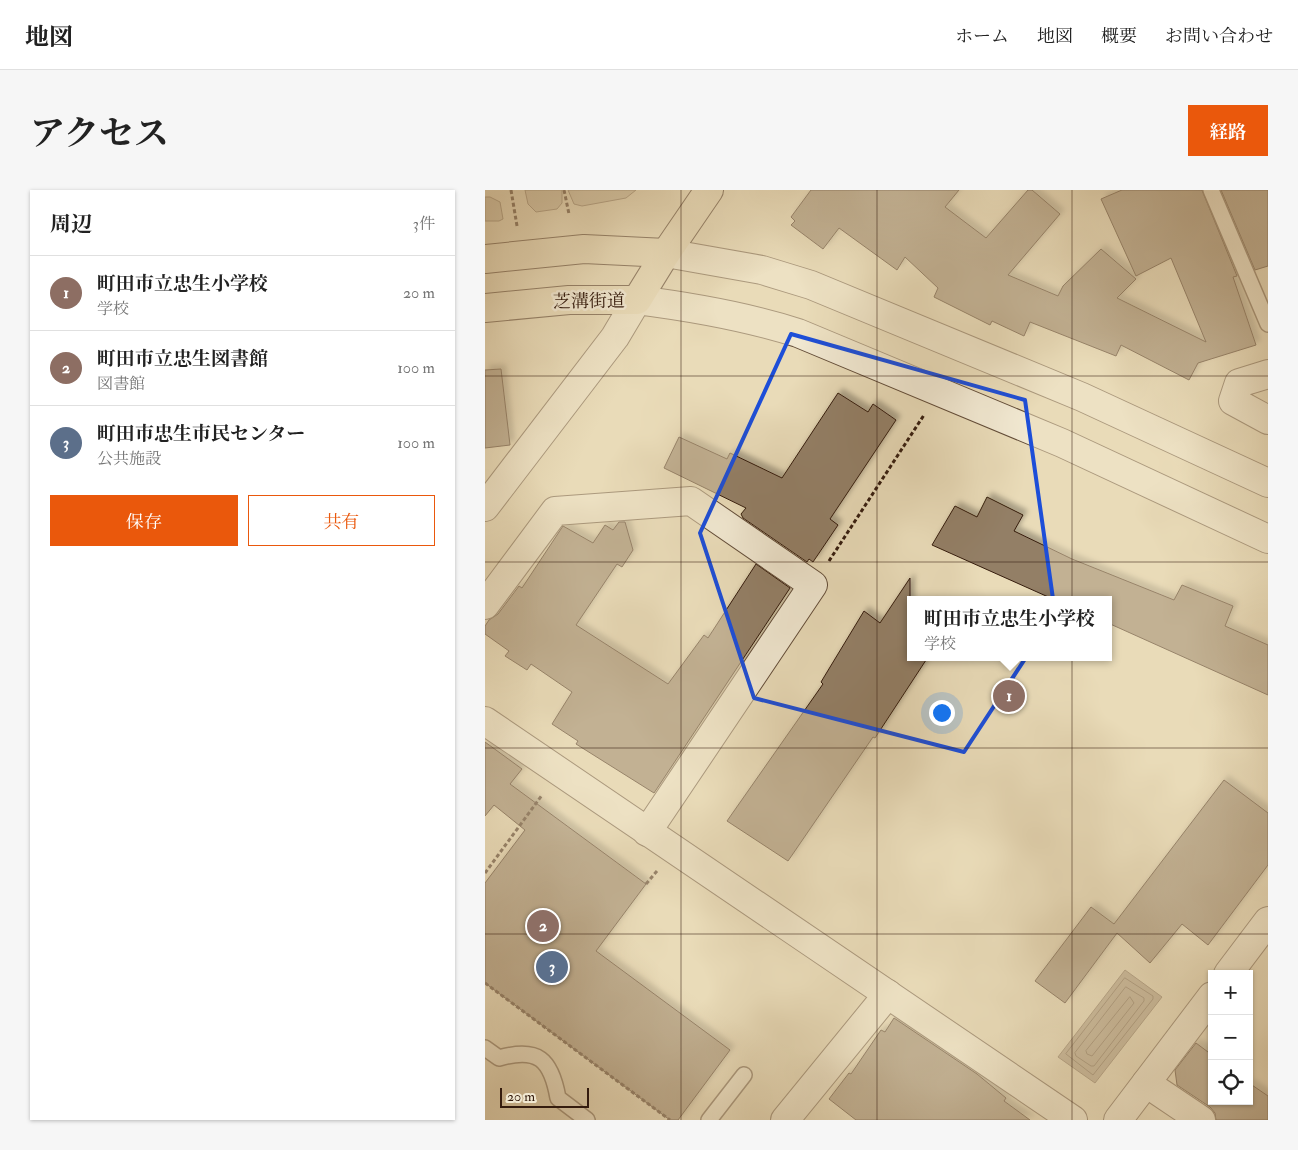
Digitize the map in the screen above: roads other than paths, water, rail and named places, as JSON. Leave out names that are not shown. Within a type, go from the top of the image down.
[{"type":"main road","name":"芝溝街道","points":[[485,308],[569,300],[637,300],[709,190]]},
{"type":"main road","points":[[485,259],[583,249],[666,253]]},
{"type":"street","points":[[666,253],[761,270],[811,285],[1082,397],[1268,483]]},
{"type":"street","points":[[485,508],[615,337],[637,300],[690,307],[753,319],[798,333],[1062,443],[1268,539]]},
{"type":"street","points":[[1268,374],[1239,383],[1233,401],[1268,420]]},
{"type":"street","points":[[485,605],[555,511],[691,501],[813,585],[647,832]]},
{"type":"street","points":[[485,722],[1073,1120]]},
{"type":"street","points":[[1231,970],[1266,928]]},
{"type":"street","points":[[785,1120],[888,994]]},
{"type":"street","points":[[1118,1120],[1208,1001]]},
{"type":"street","points":[[1146,1082],[1201,1120]]},
{"type":"lane","points":[[1211,190],[1268,324]]},
{"type":"lane","points":[[485,1048],[499,1058],[519,1053],[540,1057],[548,1066],[553,1076],[558,1098],[587,1120]]},
{"type":"lane","points":[[709,1120],[744,1075]]},
{"type":"water","points":[[1125,970],[1162,997],[1095,1083],[1058,1057]]},
{"type":"place","name":"町田市立忠生小学校","points":[[1009,696]]},
{"type":"place","name":"町田市立忠生図書館","points":[[543,926]]},
{"type":"place","name":"町田市忠生市民センター","points":[[552,967]]}]
